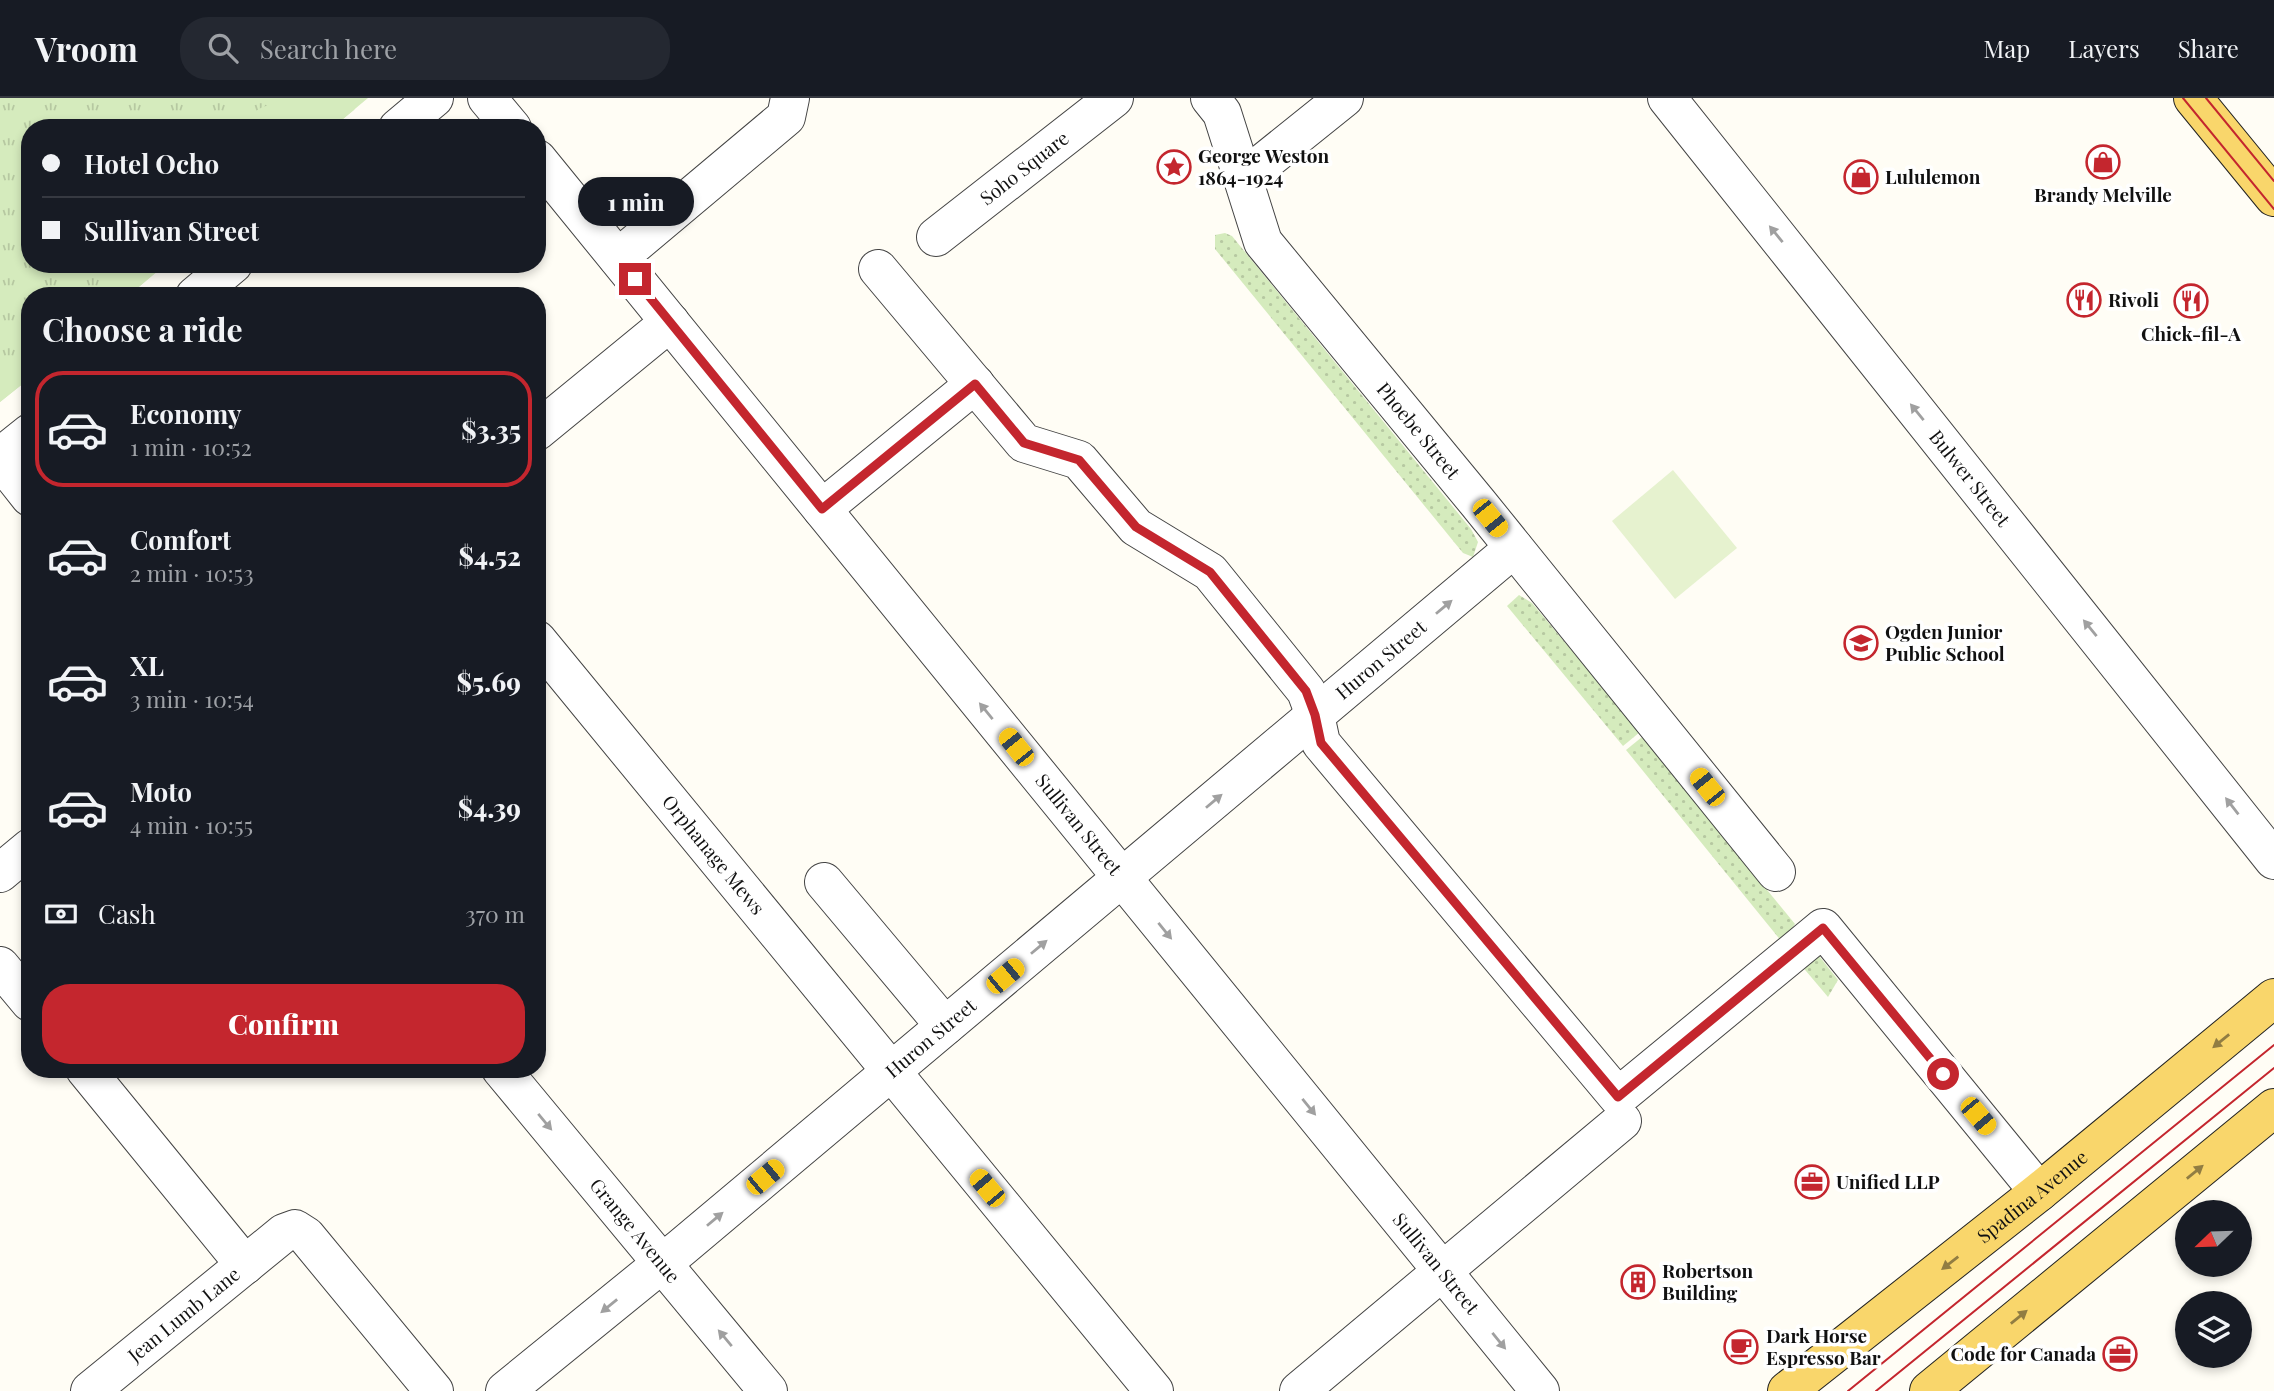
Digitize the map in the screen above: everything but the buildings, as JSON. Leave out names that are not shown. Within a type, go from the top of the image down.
[{"type":"main road","points":[[2193,98],[2274,197]]},
{"type":"main road","name":"Spadina Avenue","points":[[1787,1391],[2039,1192],[2274,998]]},
{"type":"main road","points":[[1928,1391],[2274,1108]]},
{"type":"street","points":[[409,119],[434,98]]},
{"type":"street","points":[[487,98],[504,119]]},
{"type":"street","points":[[618,258],[786,117],[790,98]]},
{"type":"street","name":"Soho Square","points":[[936,237],[1114,98]]},
{"type":"street","name":"Phoebe Street","points":[[1210,98],[1222,113],[1263,242],[1776,872]]},
{"type":"street","points":[[1243,179],[1344,98]]},
{"type":"street","name":"Bulwer Street","points":[[1667,98],[2274,860]]},
{"type":"street","name":"Sullivan Street","points":[[546,170],[1540,1391]]},
{"type":"street","points":[[878,269],[1024,443],[1079,460],[1136,527],[1210,572],[1306,691],[1321,743],[1618,1097],[1823,928],[2039,1192]]},
{"type":"street","points":[[206,287],[222,273]]},
{"type":"street","points":[[546,424],[670,322]]},
{"type":"street","points":[[822,509],[975,384]]},
{"type":"street","points":[[21,440],[0,458],[21,485]]},
{"type":"street","name":"Huron Street","points":[[505,1391],[892,1071],[1514,548]]},
{"type":"street","name":"Orphanage Mews","points":[[546,651],[1154,1391]]},
{"type":"street","points":[[0,873],[21,856]]},
{"type":"street","points":[[824,882],[945,1026]]},
{"type":"street","points":[[0,966],[21,991]]},
{"type":"street","points":[[92,1078],[245,1265]]},
{"type":"street","name":"Grange Avenue","points":[[508,1078],[768,1391]]},
{"type":"street","points":[[1299,1391],[1622,1121]]},
{"type":"street","name":"Jean Lumb Lane","points":[[90,1391],[284,1233],[295,1229],[306,1236],[434,1391]]},
{"type":"green space","points":[[0,98],[368,98],[343,119],[21,119],[21,273],[155,273],[139,287],[21,287],[21,385],[0,402]]},
{"type":"green space","points":[[283,98],[362,98],[354,110],[343,119],[251,119],[258,110]]},
{"type":"green space","points":[[1225,233],[1232,236],[1471,529],[1478,542],[1473,557],[1463,553],[1215,249],[1215,235]]},
{"type":"green space","points":[[99,273],[155,273],[139,287],[97,287]]},
{"type":"green space","points":[[21,352],[21,385],[0,402],[0,358]]},
{"type":"green space","points":[[1673,470],[1737,548],[1675,599],[1612,521]]},
{"type":"green space","points":[[1519,595],[1532,603],[1640,732],[1623,746],[1507,606]]},
{"type":"green space","points":[[1642,737],[1795,924],[1782,942],[1626,750]]},
{"type":"green space","points":[[1816,952],[1838,980],[1828,997],[1795,958]]},
{"type":"tram line","points":[[2183,98],[2274,209]]},
{"type":"tram line","points":[[2206,98],[2274,181]]},
{"type":"tram line","points":[[1848,1391],[2274,1045]]},
{"type":"tram line","points":[[1876,1391],[2274,1068]]},
{"type":"place","name":"Brandy Melville","points":[[2103,162]]},
{"type":"place","name":"George Weston 1864-1924","points":[[1174,167]]},
{"type":"place","name":"Lululemon","points":[[1861,177]]},
{"type":"place","name":"Rivoli","points":[[2084,300]]},
{"type":"place","name":"Chick-fil-A","points":[[2191,301]]},
{"type":"place","name":"Ogden Junior Public School","points":[[1861,643]]},
{"type":"place","name":"Unified LLP","points":[[1812,1182]]},
{"type":"place","name":"Robertson Building","points":[[1638,1282]]},
{"type":"place","name":"Dark Horse Espresso Bar","points":[[1741,1347]]},
{"type":"place","name":"Code for Canada","points":[[2120,1354]]},
{"type":"route","points":[[635,279],[822,509],[975,384],[1024,443],[1079,460],[1136,527],[1210,572],[1306,691],[1321,743],[1618,1097],[1823,928],[1943,1074]]}]
